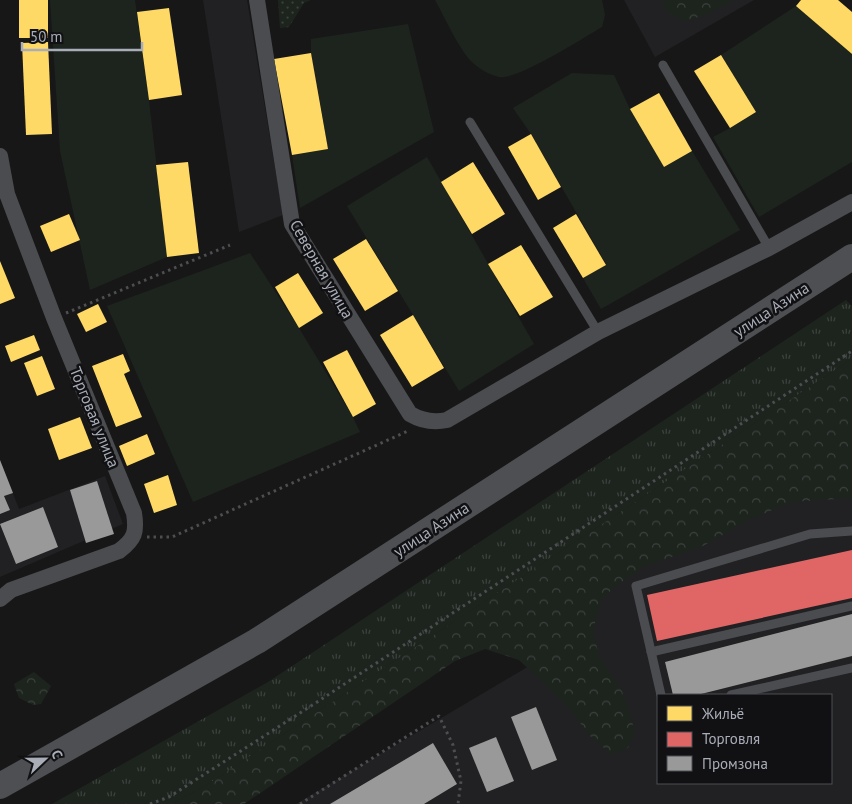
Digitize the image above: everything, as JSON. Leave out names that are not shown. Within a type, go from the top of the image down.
[{"type":"main road","name":"улица Азина","points":[[0,786],[257,641],[852,257]]},
{"type":"street","name":"Северная улица","points":[[257,0],[292,224],[410,414],[429,422]]},
{"type":"street","name":"Торговая улица","points":[[0,156],[7,194],[54,318],[134,513],[136,526],[134,537]]},
{"type":"street","points":[[429,422],[447,420],[598,332],[768,248],[852,202]]},
{"type":"street","points":[[0,598],[11,590],[120,551],[134,537]]},
{"type":"lane","points":[[663,65],[768,248]]},
{"type":"lane","points":[[470,122],[598,332]]},
{"type":"lane","points":[[661,694],[636,586],[810,534],[852,531]]},
{"type":"lane","points":[[651,652],[852,606]]},
{"type":"lane","points":[[735,694],[852,668]]},
{"type":"path","points":[[54,318],[230,245]]},
{"type":"path","points":[[150,804],[169,797],[306,709],[852,351]]},
{"type":"path","points":[[134,537],[172,537],[429,422]]},
{"type":"path","points":[[300,804],[439,716],[453,745],[462,781],[458,804]]},
{"type":"shaded area","points":[[203,0],[247,0],[283,215],[239,232]]},
{"type":"shaded area","points":[[624,0],[754,0],[655,57]]},
{"type":"shaded area","points":[[852,404],[852,804],[296,804],[546,656],[534,626]]},
{"type":"shaded area","points":[[0,460],[19,509],[105,476],[123,524],[0,577]]},
{"type":"green space","points":[[50,0],[135,0],[149,100],[167,257],[90,290],[60,151]]},
{"type":"green space","points":[[278,0],[311,0],[304,3],[289,27],[280,28]]},
{"type":"green space","points":[[435,0],[602,0],[605,15],[602,27],[535,65],[508,76],[499,77],[481,69],[467,57]]},
{"type":"green space","points":[[663,0],[734,0],[711,13],[686,21],[670,14],[664,8]]},
{"type":"green space","points":[[796,6],[852,54],[852,162],[759,217],[713,137],[756,112],[721,55]]},
{"type":"green space","points":[[408,24],[434,132],[300,208],[292,155],[328,149],[311,53],[311,39]]},
{"type":"green space","points":[[572,73],[614,75],[630,109],[664,167],[692,151],[740,230],[601,309],[583,278],[606,264],[531,134],[513,108]]},
{"type":"green space","points":[[427,157],[534,344],[459,391],[347,206]]},
{"type":"green space","points":[[250,253],[299,328],[353,417],[360,432],[193,502],[107,306]]},
{"type":"green space","points":[[846,300],[852,306],[852,359],[205,786],[171,804],[52,804],[268,682]]},
{"type":"green space","points":[[852,359],[852,498],[791,502],[747,521],[703,546],[646,566],[614,587],[601,601],[593,630],[599,656],[622,691],[635,731],[628,748],[612,755],[589,735],[567,705],[519,660],[485,649],[455,661],[244,804],[171,804],[205,786]]},
{"type":"green space","points":[[34,672],[51,686],[41,704],[33,705],[19,698],[14,684]]},
{"type":"building: Жильё","points":[[19,0],[48,0],[48,38],[19,38]]},
{"type":"building: Жильё","points":[[801,0],[838,0],[852,12],[852,54],[796,6]]},
{"type":"building: Жильё","points":[[169,8],[182,95],[149,100],[137,12]]},
{"type":"building: Жильё","points":[[48,42],[52,134],[26,135],[22,43]]},
{"type":"building: Жильё","points":[[311,53],[328,149],[292,155],[274,59]]},
{"type":"building: Жильё","points":[[721,55],[756,112],[730,128],[694,71]]},
{"type":"building: Жильё","points":[[659,93],[692,151],[664,167],[630,109]]},
{"type":"building: Жильё","points":[[531,134],[561,187],[538,200],[508,147]]},
{"type":"building: Жильё","points":[[188,162],[199,253],[167,257],[156,165]]},
{"type":"building: Жильё","points":[[473,162],[505,214],[472,234],[441,182]]},
{"type":"building: Жильё","points":[[69,214],[80,240],[51,252],[40,226]]},
{"type":"building: Жильё","points":[[576,214],[606,265],[583,278],[553,228]]},
{"type":"building: Жильё","points":[[366,239],[398,291],[365,311],[333,259]]},
{"type":"building: Жильё","points":[[521,245],[553,297],[520,316],[488,264]]},
{"type":"building: Жильё","points":[[0,261],[15,298],[0,304]]},
{"type":"building: Жильё","points":[[298,273],[323,313],[299,328],[275,287]]},
{"type":"building: Жильё","points":[[98,304],[107,322],[86,332],[77,314]]},
{"type":"building: Жильё","points":[[413,315],[444,368],[412,387],[380,335]]},
{"type":"building: Жильё","points":[[34,335],[40,350],[11,362],[5,346]]},
{"type":"building: Жильё","points":[[347,350],[376,404],[353,417],[323,362]]},
{"type":"building: Жильё","points":[[123,354],[130,371],[124,374],[142,417],[116,427],[92,366]]},
{"type":"building: Жильё","points":[[42,356],[55,389],[37,396],[24,363]]},
{"type":"building: Жильё","points":[[80,417],[92,448],[59,460],[48,429]]},
{"type":"building: Жильё","points":[[147,434],[155,454],[127,466],[119,446]]},
{"type":"building: Жильё","points":[[168,475],[177,505],[154,513],[144,484]]},
{"type":"building: Торговля","points":[[852,550],[852,598],[657,641],[647,595]]},
{"type":"building: Промзона","points":[[0,460],[13,493],[4,496],[10,510],[0,514]]},
{"type":"building: Промзона","points":[[97,481],[114,534],[86,543],[70,490]]},
{"type":"building: Промзона","points":[[43,507],[58,547],[16,564],[0,524]]},
{"type":"building: Промзона","points":[[852,614],[852,656],[701,694],[673,694],[665,662]]},
{"type":"building: Промзона","points":[[536,707],[557,760],[532,770],[511,717]]},
{"type":"building: Промзона","points":[[496,737],[514,781],[487,792],[469,748]]},
{"type":"building: Промзона","points":[[433,743],[457,784],[424,804],[330,804]]}]
